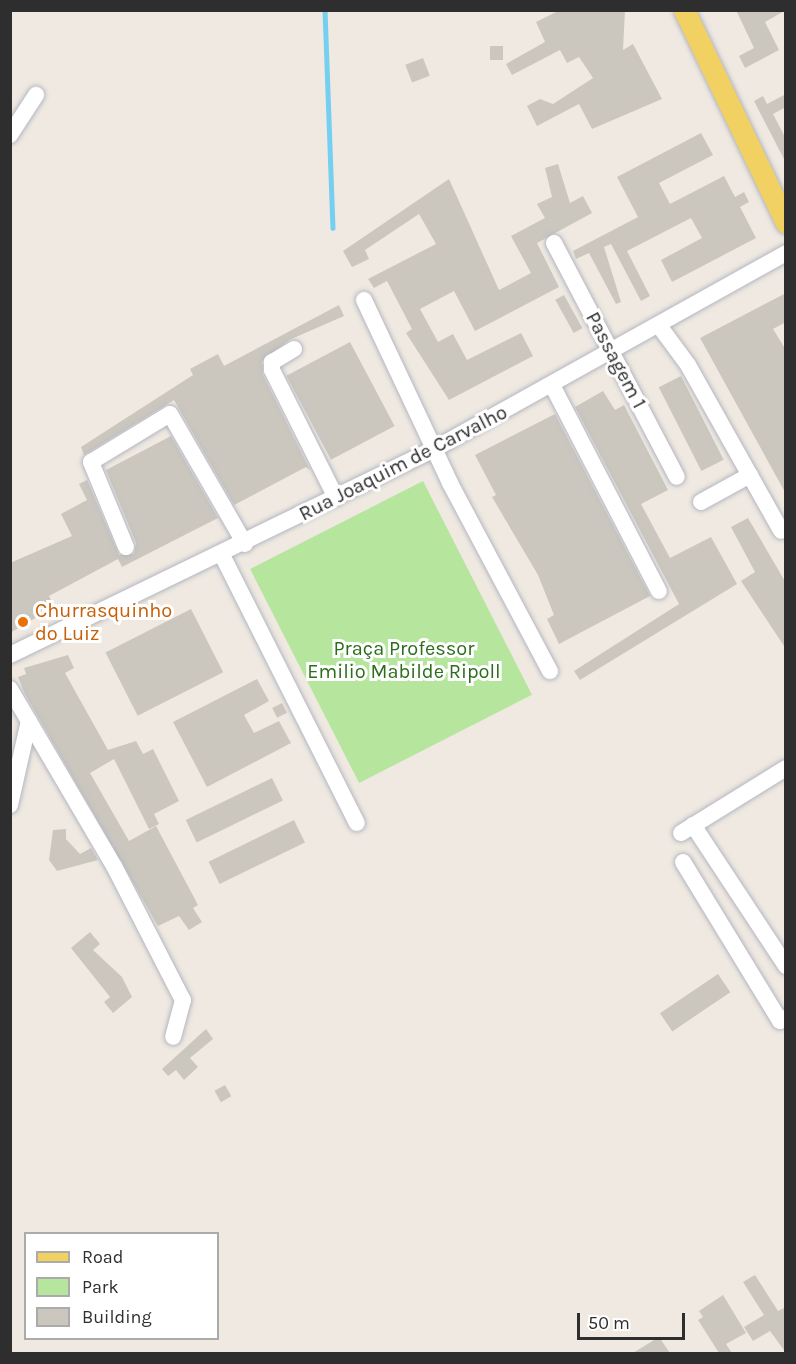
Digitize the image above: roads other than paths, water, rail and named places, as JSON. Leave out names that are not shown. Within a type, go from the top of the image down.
[{"type":"main road","points":[[684,10],[772,186],[786,223]]},
{"type":"main road","points":[[772,186],[786,204]]},
{"type":"street","points":[[10,135],[36,95]]},
{"type":"street","name":"Passagem 1","points":[[554,243],[677,477]]},
{"type":"street","name":"Rua Joaquim de Carvalho","points":[[10,655],[245,544],[434,449],[660,327],[786,253]]},
{"type":"street","points":[[364,300],[434,449],[550,671]]},
{"type":"street","points":[[660,327],[688,365],[781,531]]},
{"type":"street","points":[[294,349],[272,362],[272,370],[336,498]]},
{"type":"street","points":[[552,385],[659,591]]},
{"type":"street","points":[[126,547],[91,462],[170,414],[245,544]]},
{"type":"street","points":[[701,502],[750,475]]},
{"type":"street","points":[[222,555],[357,822]]},
{"type":"street","points":[[10,689],[114,866],[183,1000],[173,1037]]},
{"type":"street","points":[[10,805],[29,721]]},
{"type":"street","points":[[786,768],[687,829],[786,966]]},
{"type":"street","points":[[683,862],[783,1020]]},
{"type":"waterway","points":[[325,10],[333,228]]},
{"type":"place","name":"Churrasquinho do Luiz","points":[[23,622]]},
{"type":"park label","name":"Praça Professor Emilio Mabilde Ripoll","points":[[404,660]]}]
